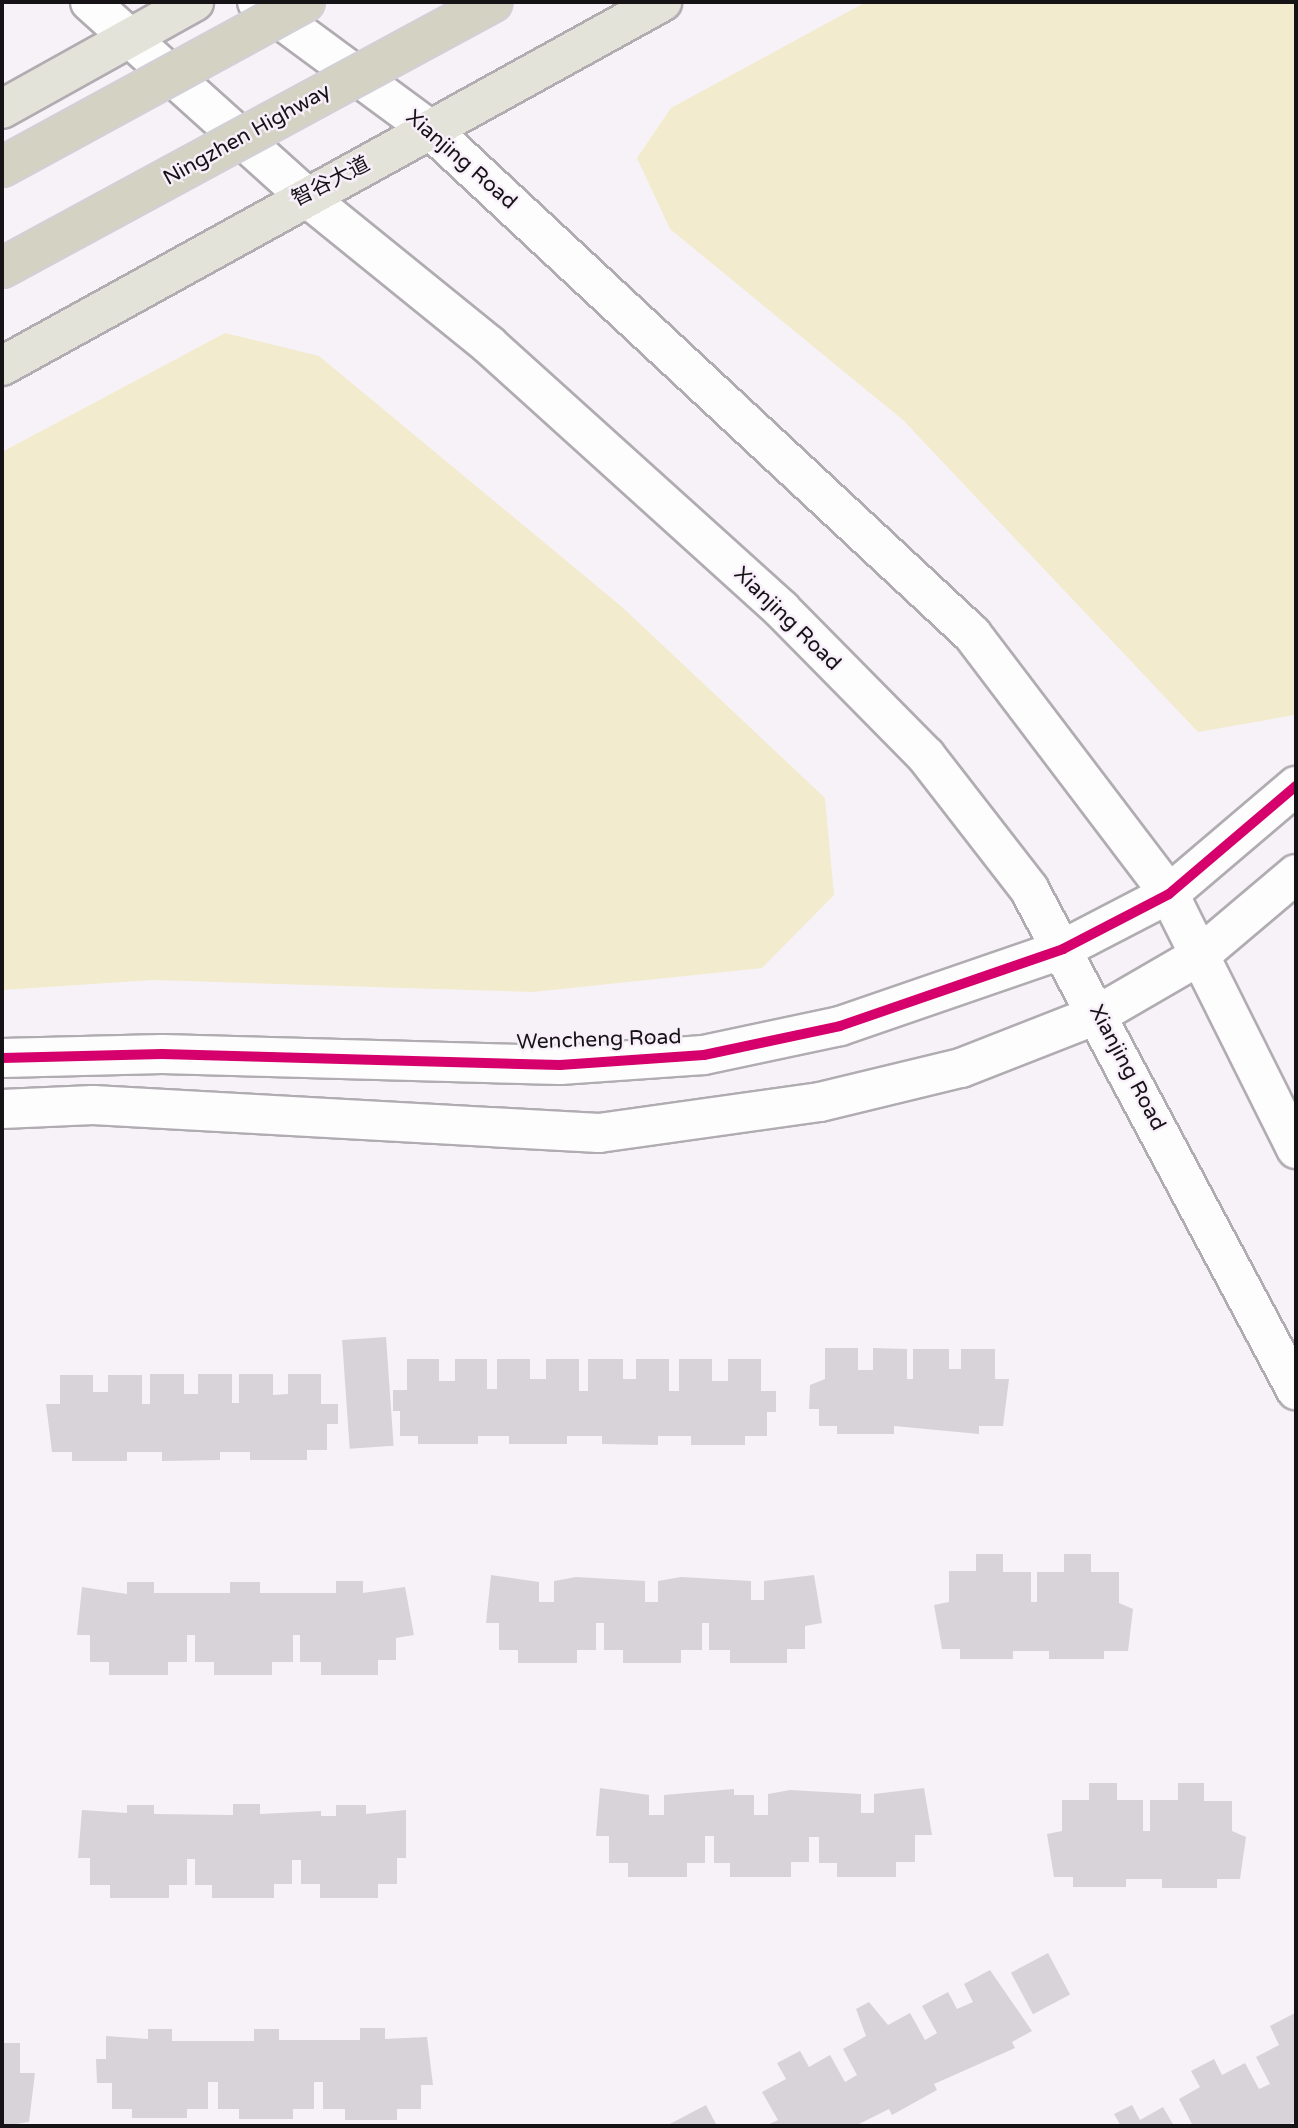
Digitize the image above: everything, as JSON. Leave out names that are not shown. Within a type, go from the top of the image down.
[{"type":"highway","points":[[2,167],[305,2]]},
{"type":"highway","name":"Ningzhen Highway","points":[[2,268],[493,2]]},
{"type":"main road","name":"Xianjing Road","points":[[90,2],[304,195],[489,345],[780,609],[926,756],[1029,889],[1099,1014],[1296,1390]]},
{"type":"main road","points":[[2,110],[194,2]]},
{"type":"main road","name":"Xianjing Road","points":[[257,2],[432,131],[972,634],[1168,894],[1296,1149]]},
{"type":"main road","name":"智谷大道","points":[[2,366],[304,195],[432,131],[662,2]]},
{"type":"main road","name":"Wencheng Road","points":[[2,1058],[162,1054],[560,1065],[704,1055],[841,1026],[1063,948],[1168,894],[1296,786]]},
{"type":"main road","points":[[2,1109],[93,1105],[600,1133],[820,1102],[961,1068],[1099,1014],[1199,957],[1296,874]]},
{"type":"shaded area","points":[[866,2],[1296,2],[1294,715],[1198,732],[903,420],[670,229],[637,158],[671,108]]},
{"type":"shaded area","points":[[225,333],[319,356],[622,607],[825,798],[834,895],[762,968],[532,992],[153,980],[2,990],[2,452]]},
{"type":"building","points":[[386,1337],[394,1446],[350,1449],[342,1340]]},
{"type":"building","points":[[825,1348],[858,1348],[858,1370],[873,1370],[873,1348],[907,1349],[907,1379],[913,1379],[913,1349],[949,1349],[949,1369],[961,1369],[961,1349],[995,1349],[995,1379],[1009,1379],[1003,1426],[979,1426],[979,1434],[894,1426],[894,1434],[837,1434],[837,1426],[819,1426],[819,1409],[809,1409],[810,1385],[825,1379]]},
{"type":"building","points":[[407,1359],[439,1359],[439,1381],[455,1381],[455,1359],[487,1359],[487,1389],[497,1389],[497,1359],[530,1359],[530,1379],[546,1379],[546,1359],[579,1359],[579,1391],[588,1391],[588,1359],[623,1359],[623,1379],[636,1379],[636,1359],[669,1359],[669,1391],[679,1391],[679,1359],[712,1359],[712,1381],[728,1381],[728,1359],[761,1359],[761,1391],[776,1391],[776,1412],[767,1412],[767,1436],[745,1436],[745,1445],[691,1445],[691,1436],[658,1436],[658,1445],[602,1444],[602,1436],[567,1436],[567,1444],[509,1444],[509,1436],[478,1436],[478,1444],[418,1444],[418,1436],[400,1436],[400,1411],[393,1411],[393,1390],[407,1390]]},
{"type":"building","points":[[150,1374],[184,1374],[184,1394],[198,1394],[198,1374],[232,1374],[232,1403],[239,1403],[239,1374],[273,1374],[273,1395],[288,1394],[288,1374],[321,1374],[321,1404],[338,1404],[338,1424],[327,1424],[327,1450],[307,1450],[307,1460],[250,1460],[250,1452],[220,1452],[220,1460],[162,1461],[162,1452],[127,1452],[127,1461],[72,1461],[72,1452],[52,1452],[46,1404],[60,1404],[60,1375],[93,1375],[93,1392],[108,1392],[108,1375],[142,1375],[142,1404],[150,1404]]},
{"type":"building","points":[[976,1554],[1003,1554],[1003,1572],[1031,1572],[1031,1602],[1037,1602],[1037,1572],[1064,1572],[1064,1554],[1091,1554],[1091,1572],[1119,1572],[1119,1603],[1133,1609],[1128,1651],[1104,1651],[1104,1659],[1049,1659],[1049,1651],[1013,1651],[1013,1659],[960,1659],[960,1649],[942,1649],[934,1605],[949,1602],[949,1571],[976,1571]]},
{"type":"building","points":[[491,1575],[539,1582],[539,1602],[554,1602],[554,1581],[576,1577],[645,1581],[645,1602],[658,1602],[658,1581],[681,1577],[751,1581],[751,1600],[764,1600],[764,1581],[814,1575],[822,1623],[805,1626],[805,1649],[787,1649],[787,1663],[730,1663],[730,1650],[709,1650],[709,1623],[702,1623],[702,1650],[681,1650],[681,1663],[623,1663],[623,1650],[604,1650],[604,1623],[596,1623],[596,1650],[577,1650],[577,1663],[518,1663],[518,1650],[499,1650],[499,1623],[486,1623]]},
{"type":"building","points":[[336,1581],[363,1581],[363,1593],[405,1587],[414,1635],[396,1638],[396,1660],[378,1660],[378,1675],[321,1675],[321,1662],[300,1662],[300,1635],[293,1635],[293,1662],[272,1662],[272,1675],[214,1675],[214,1662],[195,1662],[195,1635],[187,1635],[187,1662],[168,1662],[168,1675],[109,1675],[109,1662],[90,1662],[90,1635],[77,1635],[82,1587],[127,1594],[127,1582],[154,1582],[154,1593],[230,1593],[230,1582],[260,1582],[260,1593],[336,1593]]},
{"type":"building","points":[[1089,1783],[1117,1783],[1117,1800],[1143,1800],[1143,1831],[1150,1831],[1150,1800],[1178,1800],[1178,1783],[1204,1783],[1204,1801],[1232,1801],[1232,1831],[1246,1837],[1240,1879],[1217,1879],[1217,1888],[1162,1888],[1162,1879],[1126,1879],[1126,1887],[1073,1887],[1073,1877],[1054,1877],[1047,1834],[1062,1831],[1062,1800],[1089,1800]]},
{"type":"building","points":[[600,1788],[649,1795],[649,1815],[664,1815],[664,1795],[734,1789],[734,1795],[754,1795],[754,1815],[768,1815],[768,1794],[790,1790],[861,1794],[861,1813],[874,1813],[874,1794],[924,1788],[932,1835],[915,1835],[915,1862],[896,1862],[896,1877],[837,1877],[837,1863],[819,1863],[819,1837],[809,1837],[809,1862],[791,1862],[791,1877],[730,1877],[730,1863],[714,1863],[714,1836],[705,1836],[705,1863],[687,1863],[687,1877],[628,1877],[628,1863],[609,1863],[609,1836],[596,1836]]},
{"type":"building","points":[[233,1804],[260,1804],[260,1814],[321,1811],[321,1816],[336,1816],[336,1805],[366,1805],[366,1814],[406,1810],[406,1858],[397,1858],[397,1884],[378,1884],[378,1898],[320,1898],[320,1884],[301,1884],[301,1860],[292,1860],[292,1884],[274,1884],[274,1898],[212,1898],[212,1885],[195,1885],[195,1859],[187,1859],[187,1885],[169,1885],[169,1898],[110,1898],[110,1885],[90,1885],[90,1858],[78,1858],[82,1810],[127,1813],[127,1805],[154,1805],[154,1814],[233,1815]]},
{"type":"building","points":[[1048,1953],[1070,1994],[1033,2014],[1011,1973]]},
{"type":"building","points":[[990,1970],[1032,2031],[1012,2042],[1015,2048],[934,2084],[937,2090],[892,2115],[889,2109],[855,2126],[765,2126],[778,2120],[762,2092],[786,2079],[777,2063],[800,2051],[809,2067],[830,2055],[845,2082],[857,2075],[843,2049],[866,2036],[856,2009],[869,2002],[888,2025],[910,2013],[925,2040],[937,2033],[922,2006],[948,1992],[957,2009],[973,2002],[964,1984]]},
{"type":"building","points":[[1295,2013],[1296,2121],[1286,2126],[1193,2126],[1179,2099],[1200,2087],[1191,2071],[1214,2059],[1222,2075],[1245,2063],[1259,2089],[1270,2084],[1256,2057],[1279,2045],[1270,2026]]},
{"type":"building","points":[[360,2028],[385,2028],[385,2039],[427,2037],[433,2085],[421,2085],[421,2109],[397,2109],[397,2120],[345,2120],[345,2109],[323,2109],[323,2082],[314,2082],[314,2109],[293,2109],[293,2119],[239,2119],[239,2109],[218,2109],[218,2082],[208,2082],[208,2109],[187,2109],[187,2118],[132,2118],[132,2109],[112,2109],[112,2083],[97,2083],[96,2059],[106,2059],[106,2036],[148,2039],[148,2029],[172,2029],[172,2041],[254,2041],[254,2029],[279,2029],[279,2040],[360,2040]]},
{"type":"building","points":[[2,2043],[20,2043],[20,2073],[35,2073],[29,2122],[2,2126]]},
{"type":"building","points":[[706,2105],[717,2126],[666,2126]]},
{"type":"building","points":[[1132,2105],[1140,2120],[1163,2107],[1174,2126],[1121,2126],[1114,2114]]},
{"type":"cycle path","points":[[2,1058],[162,1054],[560,1065],[704,1055],[840,1026],[1063,949],[1169,894],[1296,786]]}]
